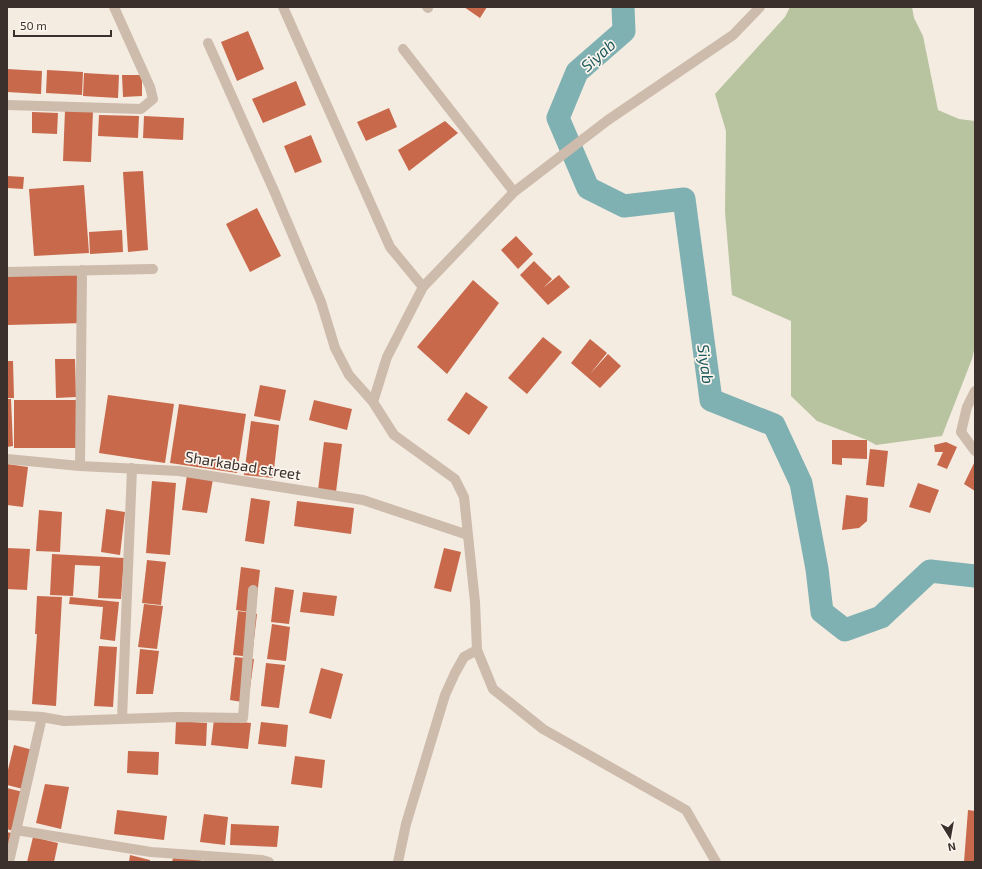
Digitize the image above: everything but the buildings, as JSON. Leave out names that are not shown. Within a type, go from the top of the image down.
[{"type":"street","points":[[7,104],[141,109],[153,99],[150,87],[114,7]]},
{"type":"street","points":[[283,7],[390,247],[424,286]]},
{"type":"street","points":[[373,402],[387,357],[424,286],[514,192],[608,120],[733,35],[760,7]]},
{"type":"street","points":[[208,43],[272,186],[318,294],[336,348],[349,375],[373,402],[394,435],[455,479],[464,497],[475,602],[477,650],[493,689],[543,729],[686,810],[716,862]]},
{"type":"street","points":[[403,49],[514,192]]},
{"type":"street","points":[[7,272],[153,269]]},
{"type":"street","points":[[80,466],[82,270]]},
{"type":"street","points":[[975,391],[967,407],[961,432],[975,451]]},
{"type":"street","name":"Sharkabad street","points":[[7,459],[80,466],[179,472],[363,500],[468,535]]},
{"type":"street","points":[[122,719],[132,468]]},
{"type":"street","points":[[7,715],[42,717],[64,721],[178,717],[243,718],[253,590]]},
{"type":"street","points":[[398,862],[406,824],[445,695],[464,657],[477,650]]},
{"type":"street","points":[[9,862],[42,717]]},
{"type":"street","points":[[16,830],[150,857],[262,860],[269,862]]},
{"type":"green space","points":[[790,7],[912,7],[914,18],[923,36],[938,110],[959,119],[975,121],[975,346],[972,359],[942,436],[876,445],[867,440],[817,421],[791,396],[791,321],[732,295],[725,212],[726,131],[715,94],[785,17]]},
{"type":"waterway","name":"Siyab","points":[[623,7],[624,31],[577,72],[558,118],[588,188],[624,206],[684,199],[711,400],[774,425],[801,483],[817,569],[822,612],[845,630],[881,617],[930,571],[975,576]]}]
